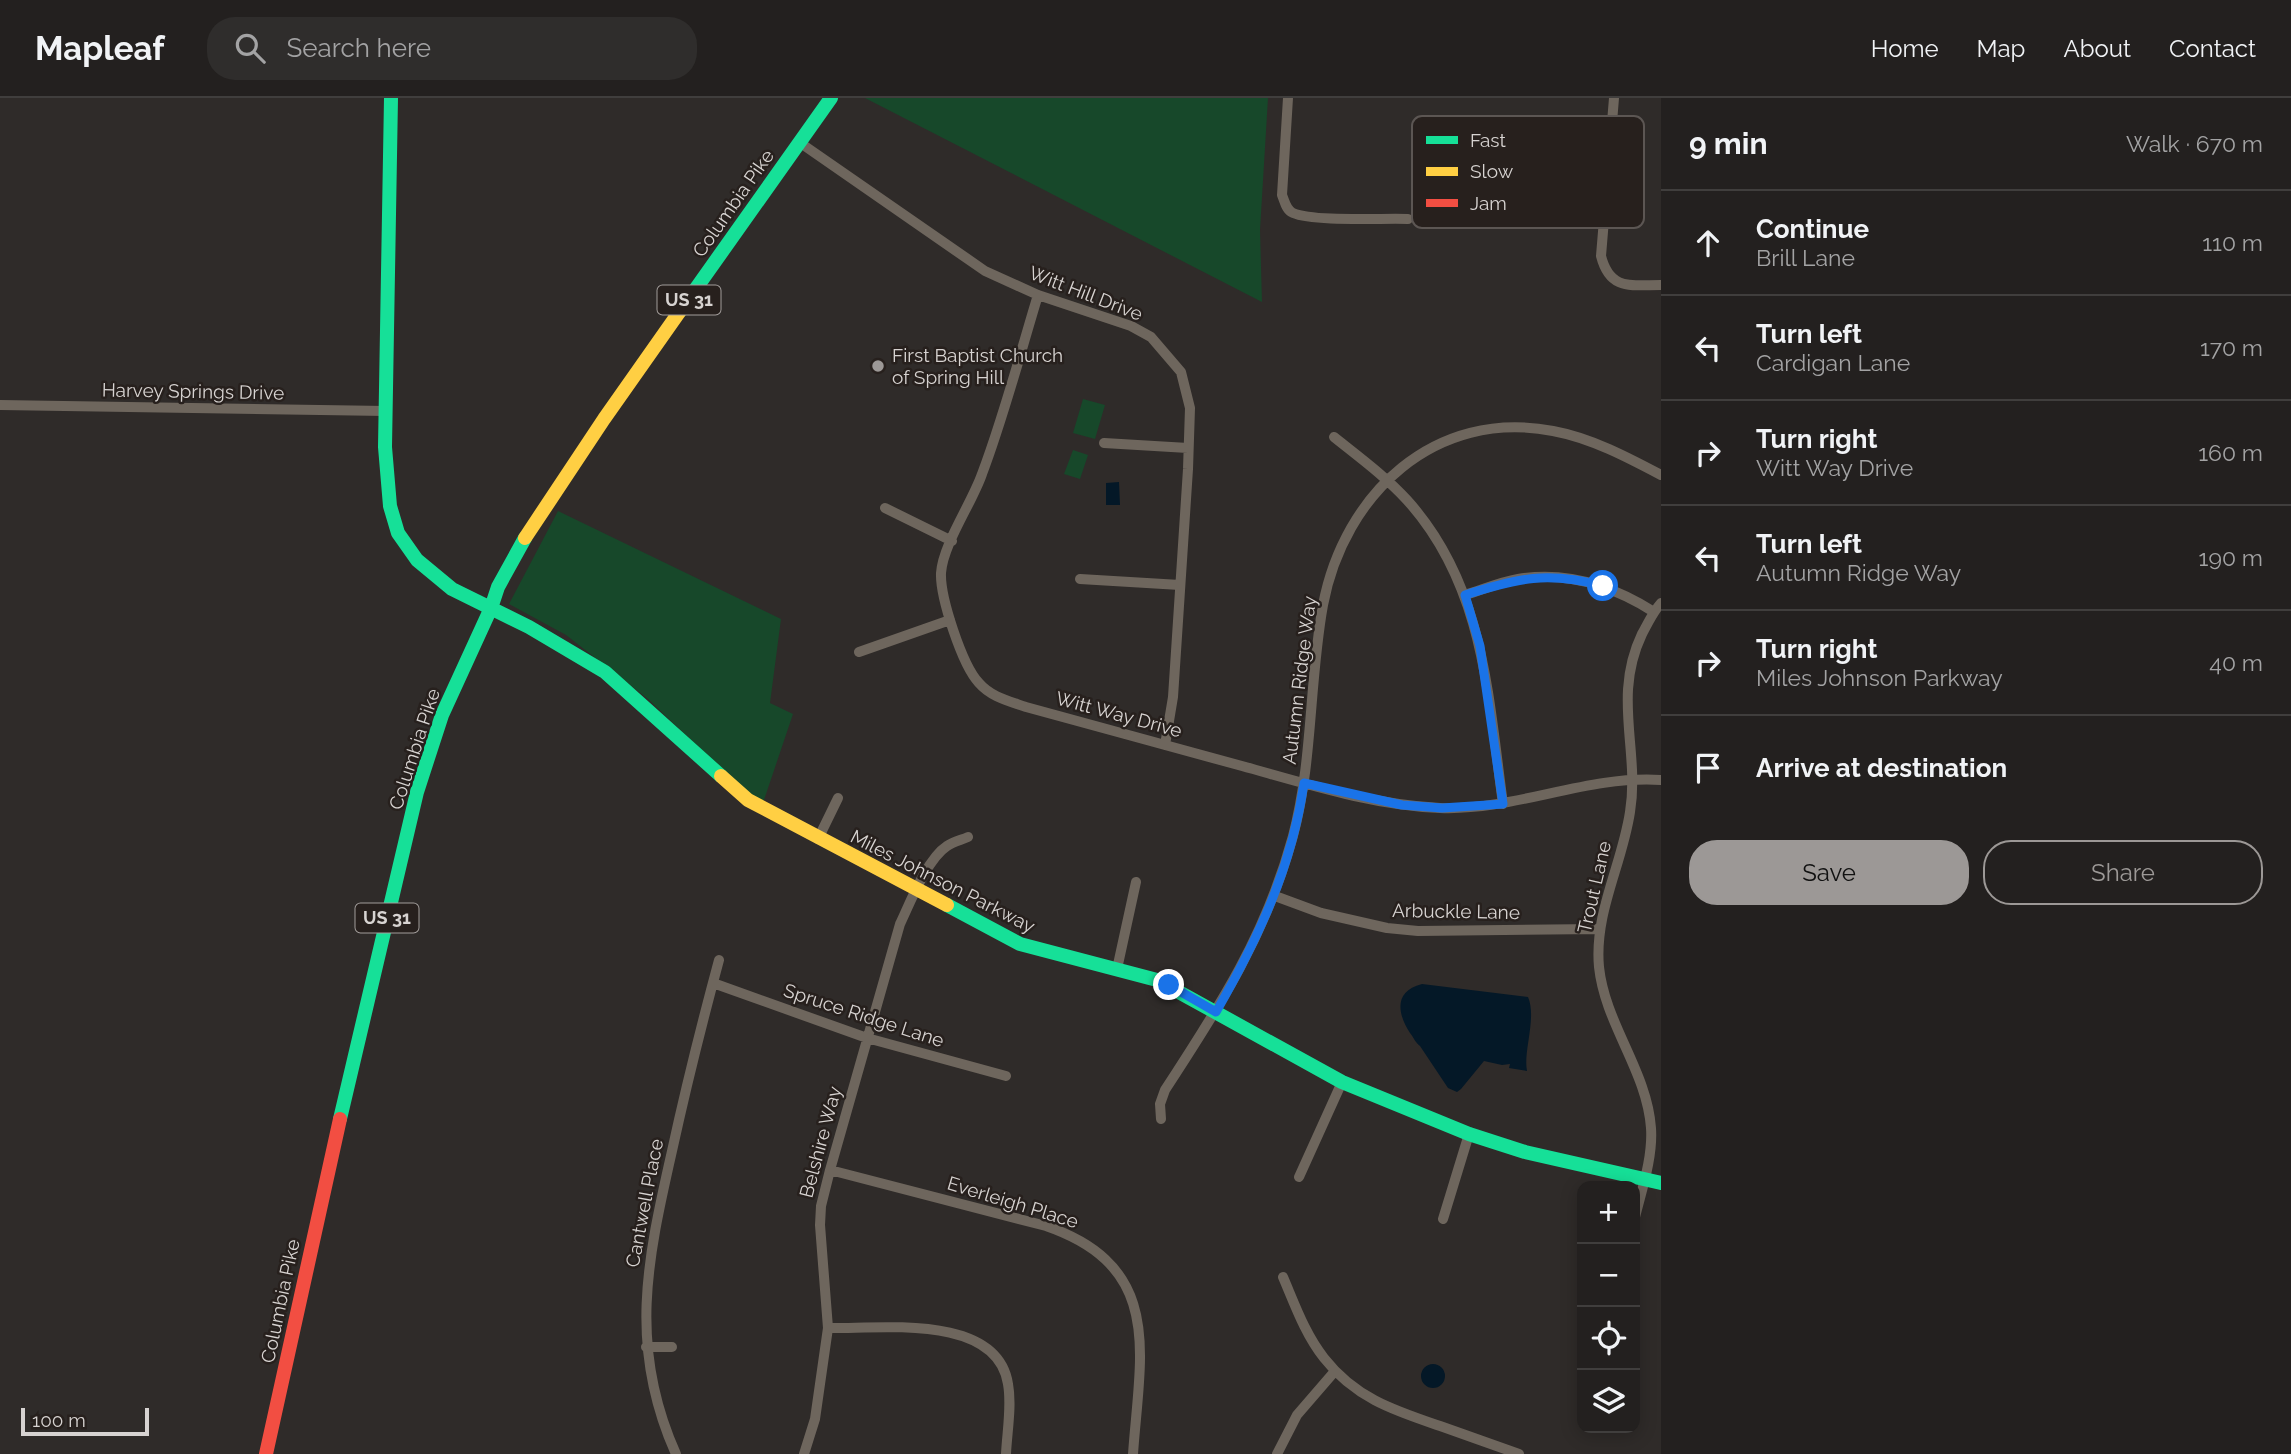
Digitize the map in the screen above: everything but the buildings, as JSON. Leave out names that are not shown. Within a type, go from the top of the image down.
[{"type":"main road","name":"Miles Johnson Parkway","points":[[391,98],[386,411],[388,502],[397,532],[419,563],[435,578],[571,650],[605,672],[748,800],[1020,944],[1157,981],[1342,1083],[1469,1134],[1525,1152],[1661,1183]]},
{"type":"main road","name":"US 31","points":[[799,142],[831,98]]},
{"type":"main road","name":"Columbia Pike","points":[[266,1454],[417,792],[442,715],[516,552],[604,419],[799,142]]},
{"type":"street","points":[[1289,98],[1282,195],[1288,210],[1294,214],[1317,217],[1409,219]]},
{"type":"street","points":[[1613,116],[1614,98]]},
{"type":"street","name":"Witt Hill Drive","points":[[799,142],[985,271],[1038,295],[1130,326],[1151,337],[1174,362],[1184,379],[1190,408],[1173,697],[1165,745]]},
{"type":"street","points":[[1603,228],[1601,256],[1608,275],[1620,282],[1661,285]]},
{"type":"street","name":"Witt Way Drive","points":[[1038,295],[981,477],[942,563],[941,583],[950,620],[970,671],[979,684],[992,694],[1026,707],[1304,783],[1402,805],[1442,808],[1503,804],[1631,779],[1661,780]]},
{"type":"street","name":"Harvey Springs Drive","points":[[0,405],[386,411]]},
{"type":"street","name":"Autumn Ridge Way","points":[[1161,1119],[1160,1104],[1165,1090],[1216,1012],[1250,952],[1275,896],[1304,783],[1324,604],[1340,546],[1360,510],[1387,480],[1413,459],[1448,440],[1516,427],[1554,431],[1578,437],[1661,475]]},
{"type":"street","points":[[1334,437],[1406,499],[1432,533],[1465,595],[1480,646],[1503,804]]},
{"type":"street","points":[[1104,443],[1188,448]]},
{"type":"street","points":[[886,508],[952,541]]},
{"type":"street","points":[[1465,595],[1515,580],[1540,577],[1579,579],[1621,594],[1654,612]]},
{"type":"street","points":[[1080,579],[1180,585]]},
{"type":"street","name":"Trout Lane","points":[[1640,1193],[1651,1137],[1648,1110],[1604,997],[1599,968],[1599,929],[1628,822],[1631,779],[1627,686],[1639,641],[1661,603]]},
{"type":"street","points":[[859,652],[950,620]]},
{"type":"street","points":[[818,839],[838,797]]},
{"type":"street","name":"Belshire Way","points":[[804,1454],[816,1419],[828,1328],[820,1225],[821,1205],[830,1170],[893,944],[916,888],[945,848],[968,837]]},
{"type":"street","points":[[1116,970],[1136,882]]},
{"type":"street","name":"Arbuckle Lane","points":[[1275,896],[1321,913],[1387,928],[1418,931],[1599,929]]},
{"type":"street","name":"Cantwell Place","points":[[676,1454],[654,1396],[646,1347],[646,1279],[689,1073],[719,960]]},
{"type":"street","name":"Spruce Ridge Lane","points":[[713,983],[867,1038],[1006,1076]]},
{"type":"street","points":[[1299,1177],[1342,1083]]},
{"type":"street","points":[[1443,1219],[1469,1134]]},
{"type":"street","name":"Everleigh Place","points":[[830,1170],[1046,1227],[1075,1236],[1098,1252],[1121,1276],[1140,1328],[1133,1454]]},
{"type":"street","points":[[1283,1277],[1303,1325],[1335,1371],[1377,1403],[1519,1454]]},
{"type":"street","points":[[828,1328],[935,1329],[984,1345],[1004,1369],[1008,1384],[1006,1454]]},
{"type":"street","points":[[646,1347],[672,1347]]},
{"type":"street","points":[[1277,1454],[1297,1415],[1335,1371]]},
{"type":"green space","points":[[865,98],[1268,98],[1260,230],[1262,302]]},
{"type":"green space","points":[[1083,399],[1105,405],[1095,439],[1073,433]]},
{"type":"green space","points":[[1073,450],[1088,455],[1080,479],[1064,474]]},
{"type":"green space","points":[[558,511],[781,619],[770,703],[793,714],[763,803],[742,789],[648,699],[566,635],[509,604]]},
{"type":"water","points":[[1119,482],[1120,505],[1106,505],[1106,483]]},
{"type":"water","points":[[1422,984],[1528,997],[1531,1024],[1527,1071],[1509,1068],[1510,1064],[1484,1061],[1457,1092],[1448,1088],[1402,1018],[1402,997],[1413,987]]},
{"type":"water","points":[[1433,1364],[1442,1367],[1445,1376],[1442,1385],[1433,1388],[1424,1385],[1421,1376],[1424,1367]]},
{"type":"traffic: fast","points":[[391,98],[385,447],[390,506],[398,533],[417,560],[452,589],[529,627],[605,672],[721,776]]},
{"type":"traffic: fast","points":[[680,311],[831,98]]},
{"type":"traffic: fast","points":[[340,1119],[417,792],[442,715],[498,587],[525,538]]},
{"type":"traffic: fast","points":[[947,905],[1020,944],[1157,980],[1342,1082],[1469,1134],[1525,1152],[1661,1183]]},
{"type":"traffic: slow","points":[[525,538],[680,311]]},
{"type":"traffic: slow","points":[[721,776],[748,800],[947,905]]},
{"type":"traffic: jam","points":[[266,1454],[340,1119]]},
{"type":"place","name":"First Baptist Church of Spring Hill","points":[[878,366]]},
{"type":"route","points":[[1169,985],[1216,1012],[1250,952],[1275,896],[1304,783],[1402,805],[1442,808],[1503,804],[1480,646],[1465,595],[1515,580],[1540,577],[1579,579],[1603,586]]}]
